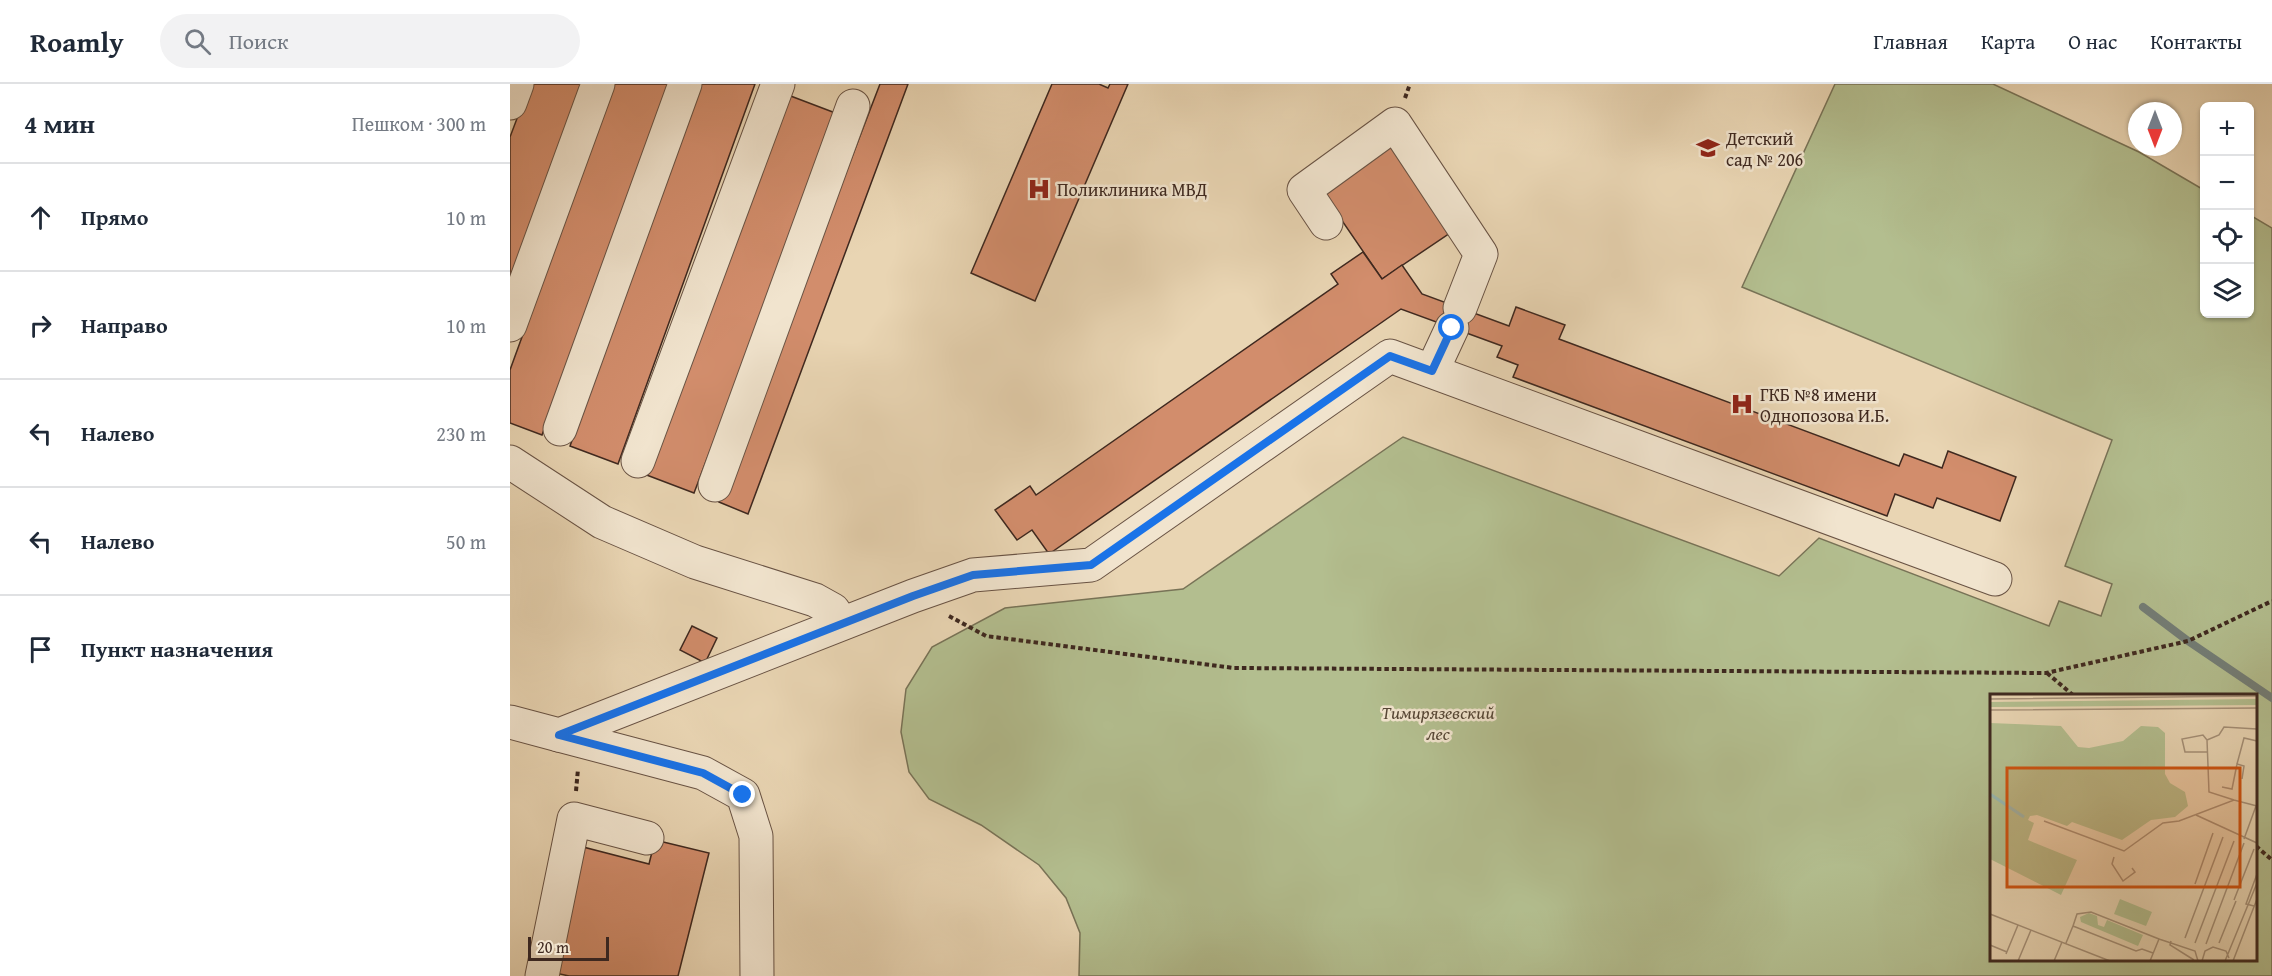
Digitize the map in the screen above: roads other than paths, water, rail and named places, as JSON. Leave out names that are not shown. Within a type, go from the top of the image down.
[{"type":"lane","points":[[510,103],[517,84]]},
{"type":"lane","points":[[510,325],[598,84]]},
{"type":"lane","points":[[560,429],[685,84]]},
{"type":"lane","points":[[639,460],[778,84]]},
{"type":"lane","points":[[715,485],[853,106]]},
{"type":"lane","points":[[1326,223],[1304,190],[1395,124],[1481,254],[1432,371]]},
{"type":"lane","points":[[569,738],[843,623],[973,575],[1091,565],[1390,356],[1995,579]]},
{"type":"lane","points":[[510,462],[602,522],[695,562],[815,600],[833,610],[843,623]]},
{"type":"lane","points":[[510,722],[703,773],[743,795],[756,836],[757,976]]},
{"type":"lane","points":[[542,976],[574,819],[647,838]]},
{"type":"waterway","points":[[2143,607],[2188,641],[2272,698]]},
{"type":"place","name":"Детский сад № 206","points":[[1708,148]]},
{"type":"place","name":"Поликлиника МВД","points":[[1039,189]]},
{"type":"place","name":"ГКБ №8 имени Однопозова И.Б.","points":[[1742,404]]},
{"type":"park label","name":"Тимирязевский лес","points":[[1438,722]]}]
